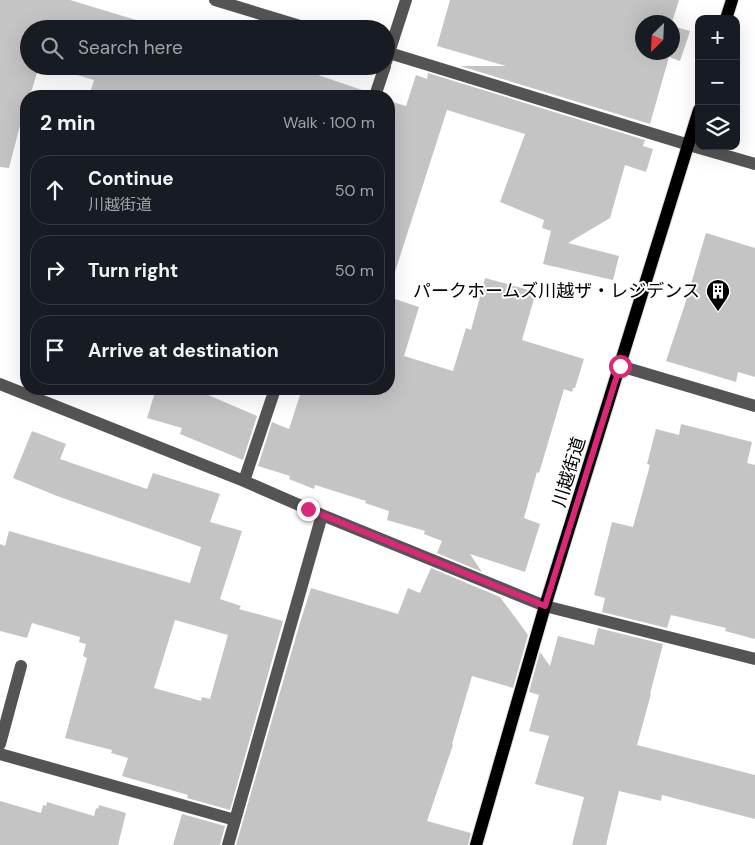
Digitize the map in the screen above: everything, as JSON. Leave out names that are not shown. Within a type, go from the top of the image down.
[{"type":"main road","points":[[727,15],[732,0]]},
{"type":"main road","name":"川越街道","points":[[476,845],[545,606],[695,124]]},
{"type":"street","points":[[215,0],[281,20]]},
{"type":"street","points":[[395,32],[406,0]]},
{"type":"street","points":[[395,57],[755,164]]},
{"type":"street","points":[[376,90],[382,75]]},
{"type":"street","points":[[620,366],[755,406]]},
{"type":"street","points":[[0,384],[20,392]]},
{"type":"street","points":[[28,395],[244,481],[545,606],[755,659]]},
{"type":"street","points":[[244,481],[273,395]]},
{"type":"street","points":[[228,845],[322,515]]},
{"type":"street","points":[[0,744],[20,666]]},
{"type":"street","points":[[0,754],[235,820]]},
{"type":"building","points":[[0,0],[70,0],[136,20],[20,20],[20,75],[36,75],[32,90],[20,90],[20,125],[9,168],[0,167]]},
{"type":"building","points":[[450,0],[679,0],[674,15],[635,15],[635,60],[668,60],[650,124],[460,66],[506,66],[437,46]]},
{"type":"building","points":[[680,28],[690,31],[680,61],[677,60],[680,60]]},
{"type":"building","points":[[428,73],[645,140],[643,146],[653,149],[646,172],[625,165],[610,218],[568,243],[619,256],[613,280],[543,264],[551,231],[542,228],[544,220],[500,202],[525,134],[447,110],[395,272],[395,103],[406,106],[416,75],[427,79]]},
{"type":"building","points":[[77,75],[318,75],[362,90],[91,90],[94,80]]},
{"type":"building","name":"パークホームズ川越ザ・レジデンス","points":[[706,233],[755,248],[755,377],[738,372],[736,382],[666,361]]},
{"type":"building","points":[[485,278],[536,292],[522,340],[584,359],[575,388],[573,388],[572,392],[564,389],[524,518],[540,524],[525,572],[470,554],[482,572],[437,553],[442,541],[424,534],[425,531],[387,520],[389,511],[365,503],[366,501],[315,485],[314,489],[289,479],[290,476],[258,466],[272,422],[289,429],[300,395],[395,395],[395,299],[419,307],[404,356],[453,371],[466,328],[471,330]]},
{"type":"building","points":[[154,395],[208,395],[257,416],[243,460],[180,434],[182,428],[147,418]]},
{"type":"building","points":[[681,424],[752,442],[747,463],[755,465],[755,639],[725,631],[726,628],[671,615],[667,628],[602,612],[605,598],[594,595],[612,522],[633,527],[650,465],[647,464],[656,429],[679,435]]},
{"type":"building","points":[[32,431],[66,444],[60,459],[147,489],[153,473],[220,494],[210,522],[242,531],[220,599],[241,606],[239,609],[283,621],[230,810],[187,798],[188,795],[122,776],[128,758],[111,753],[112,750],[65,738],[87,658],[83,656],[86,644],[79,642],[80,637],[32,623],[27,638],[0,631],[0,544],[5,546],[9,531],[190,583],[201,547],[57,496],[13,478]],"holes":[[[175,620],[228,635],[210,699],[202,697],[201,701],[154,688]]]},
{"type":"building","points":[[431,568],[500,597],[528,635],[513,688],[472,676],[453,745],[427,821],[471,833],[468,845],[236,845],[311,588],[398,614],[408,588],[420,593]]},
{"type":"building","points":[[598,628],[663,644],[637,745],[755,775],[755,819],[662,795],[661,801],[619,791],[606,845],[572,845],[584,797],[535,784],[549,736],[529,731],[539,695],[529,692],[540,652],[550,666],[558,636],[594,645]]},
{"type":"building","points":[[0,801],[41,813],[43,805],[46,806],[47,802],[94,816],[99,805],[126,813],[118,845],[0,845]]},
{"type":"building","points":[[182,814],[225,826],[220,845],[173,845]]},
{"type":"place","name":"パークホームズ川越ザ・レジデンス","points":[[718,312]]},
{"type":"route","points":[[308,509],[545,606],[620,366]]}]
